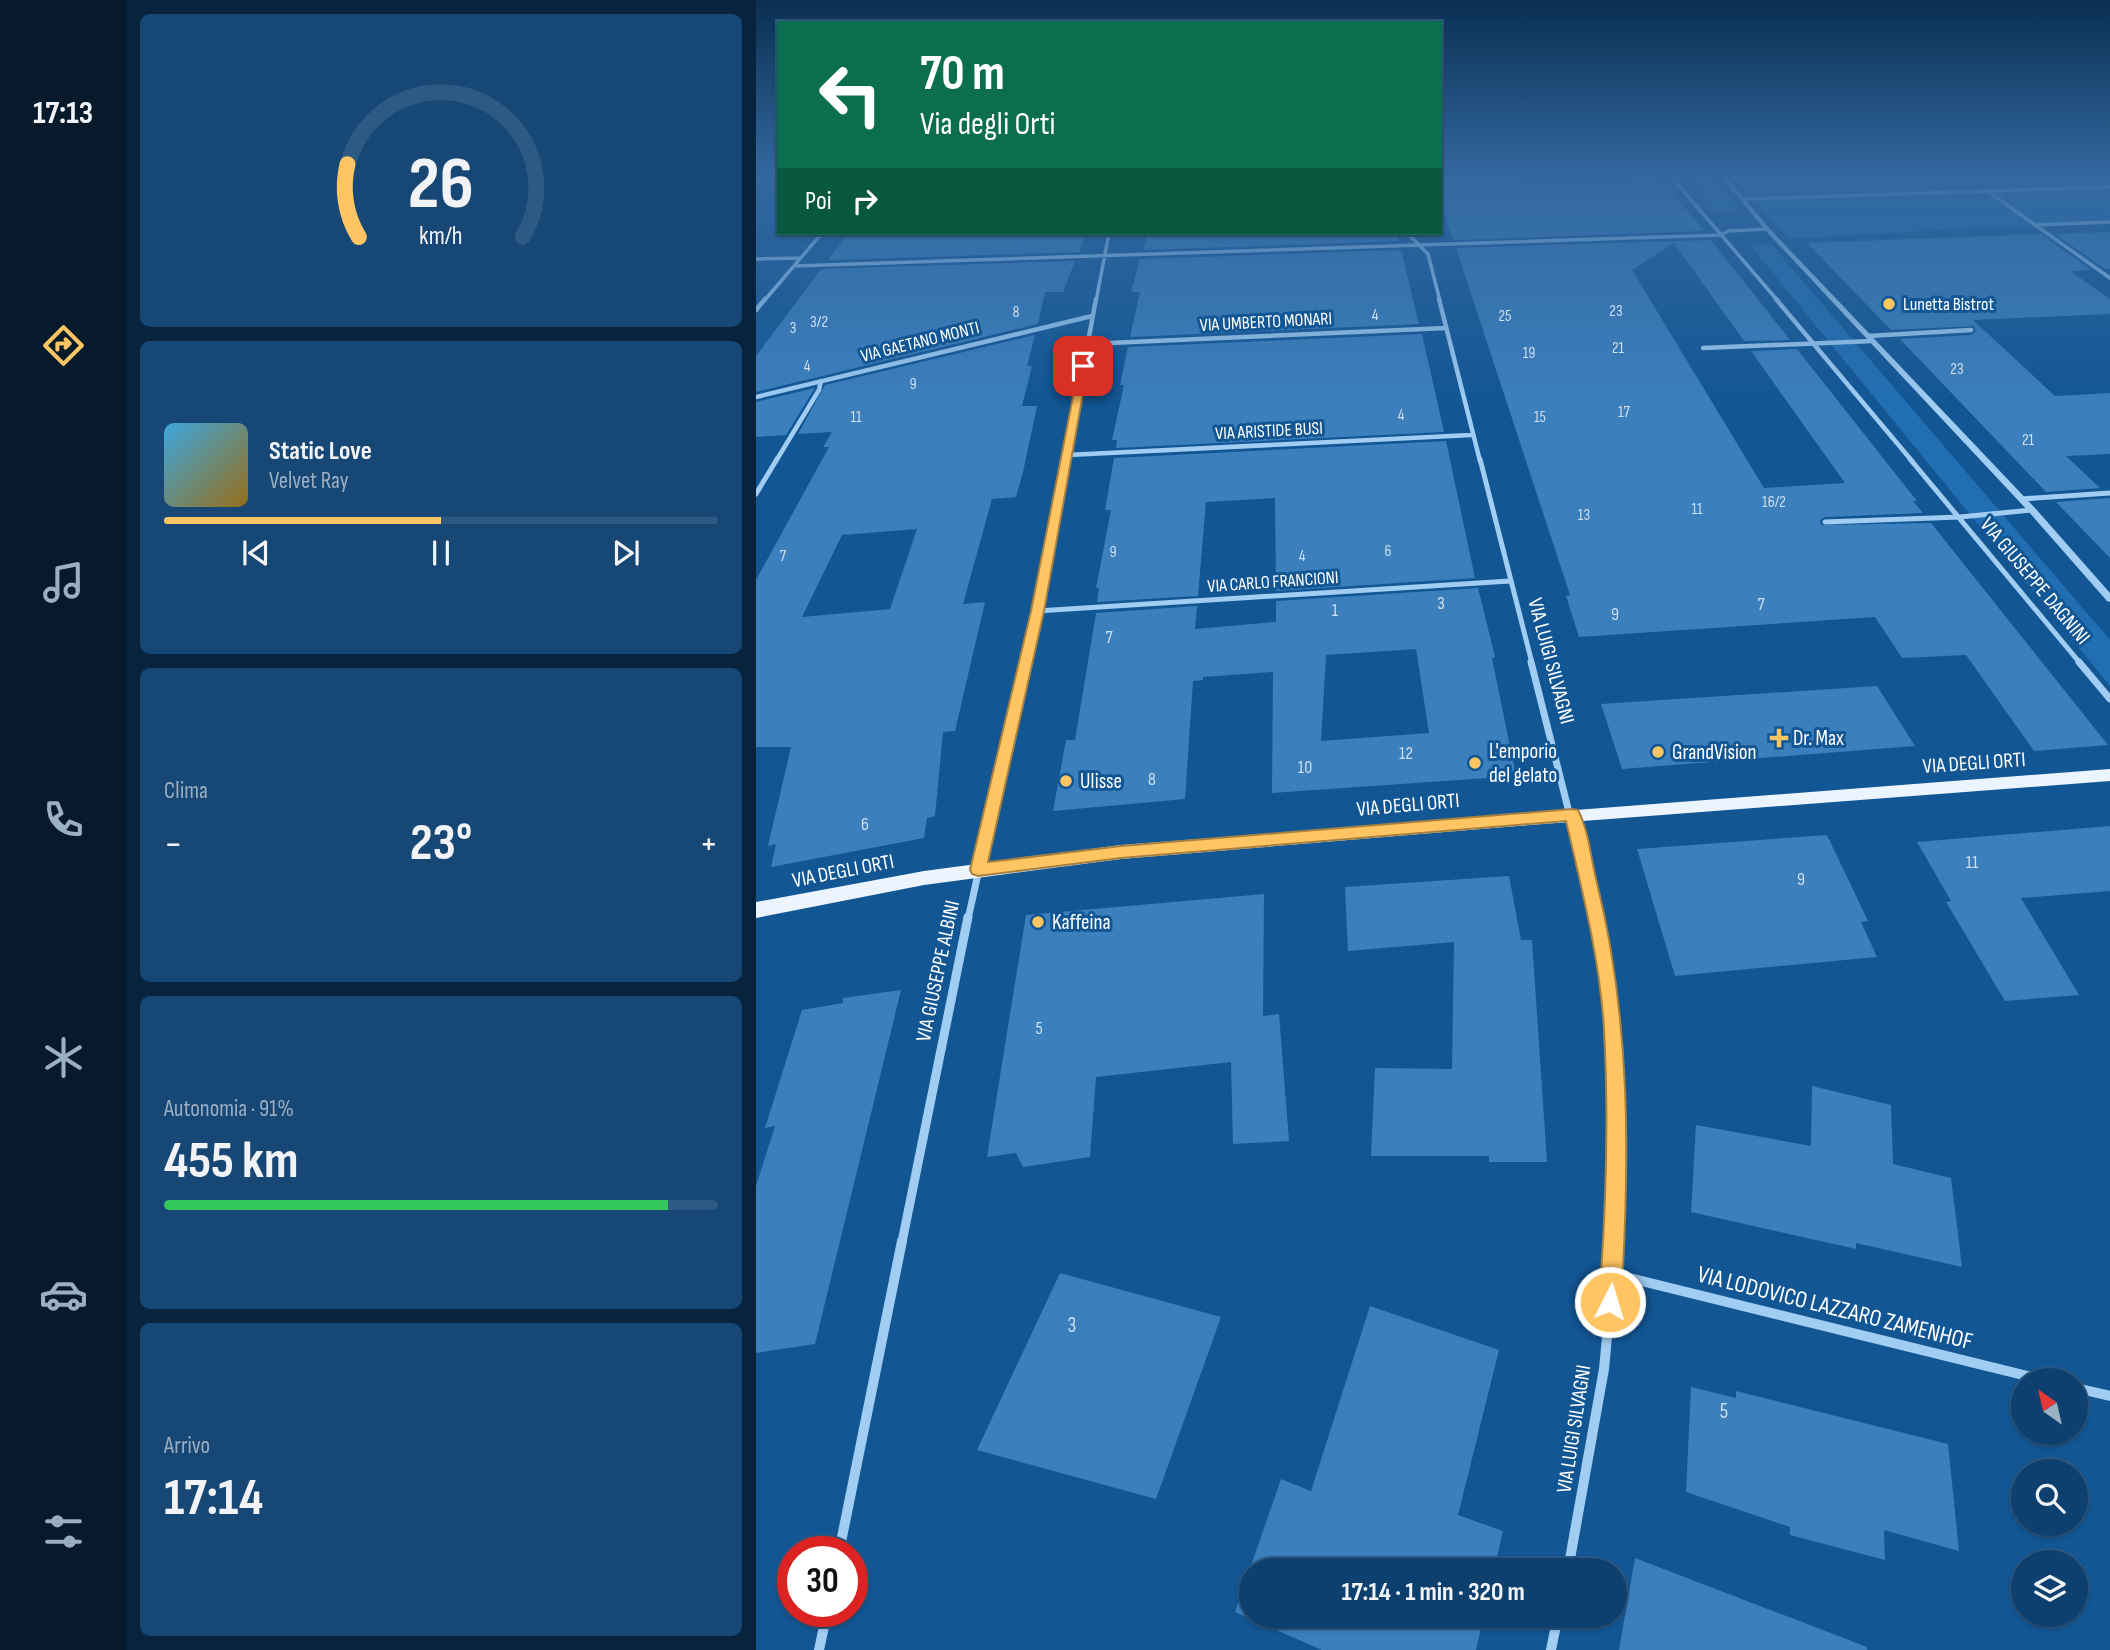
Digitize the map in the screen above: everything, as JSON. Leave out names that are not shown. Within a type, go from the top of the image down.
[{"type":"main road","name":"VIA DEGLI ORTI","points":[[756,910],[978,870],[1121,852],[2110,775]]},
{"type":"street","points":[[756,310],[808,250]]},
{"type":"street","name":"VIA GIUSEPPE ALBINI","points":[[842,1536],[978,870],[1037,611],[1106,250]]},
{"type":"street","points":[[794,266],[1276,250]]},
{"type":"street","name":"VIA LUIGI SILVAGNI","points":[[1424,250],[1428,254],[1471,435],[1598,920],[1613,1029],[1617,1194],[1613,1274],[1592,1451],[1570,1558]]},
{"type":"street","name":"VIA GIUSEPPE DAGNINI","points":[[1733,250],[1960,517],[2110,699]]},
{"type":"street","name":"VIA GIUSEPPE DAGNINI","points":[[1787,250],[2032,510],[2110,599]]},
{"type":"street","points":[[2070,250],[2110,278]]},
{"type":"street","points":[[756,259],[801,258]]},
{"type":"street","name":"VIA GAETANO MONTI","points":[[756,397],[1092,316]]},
{"type":"street","name":"VIA UMBERTO MONARI","points":[[1087,344],[1446,328]]},
{"type":"street","points":[[1703,348],[1971,330]]},
{"type":"street","points":[[756,495],[819,390],[821,381]]},
{"type":"street","name":"VIA ARISTIDE BUSI","points":[[1068,455],[1471,435]]},
{"type":"street","name":"VIA GIUSEPPE DAGNINI","points":[[2021,499],[2110,493]]},
{"type":"street","name":"VIA GIUSEPPE DAGNINI","points":[[1825,522],[1960,517],[2032,510]]},
{"type":"street","name":"VIA CARLO FRANCIONI","points":[[1037,611],[1510,582]]},
{"type":"street","name":"VIA LODOVICO LAZZARO ZAMENHOF","points":[[1613,1274],[2011,1372]]},
{"type":"street","points":[[2088,1391],[2110,1396]]},
{"type":"street","points":[[819,1650],[824,1627]]},
{"type":"street","points":[[1551,1650],[1555,1628]]},
{"type":"shaded area","points":[[1754,250],[1776,250],[2110,640],[2110,686]]},
{"type":"building","points":[[836,250],[1080,250],[1079,252],[828,260]]},
{"type":"building","points":[[1401,250],[1419,324],[1130,337],[1140,292],[1131,292],[1140,259]]},
{"type":"building","points":[[1457,250],[1663,250],[1632,270],[1764,488],[1845,483],[1751,351],[1797,349],[1917,501],[1913,501],[1923,513],[1825,517],[1820,520],[1821,525],[1931,523],[2108,745],[2034,751],[1966,655],[1902,658],[1875,617],[1579,637],[1566,596],[1570,595]]},
{"type":"building","points":[[1679,250],[1719,250],[1790,340],[1744,341]]},
{"type":"building","points":[[1814,250],[2063,250],[2091,270],[2070,271],[2110,299],[2110,314],[1973,320],[2055,396],[2110,393],[2110,454],[2066,456],[2100,488],[2046,492],[1900,339],[1971,335],[1976,332],[1974,326],[1891,330]]},
{"type":"building","points":[[2078,250],[2110,250],[2110,269],[2105,269]]},
{"type":"building","points":[[1075,261],[1063,292],[1045,292],[1038,324],[756,392],[756,356],[821,269]]},
{"type":"building","points":[[1422,334],[1444,432],[1116,448],[1117,440],[1112,440],[1124,385],[1120,385],[1128,347]]},
{"type":"building","points":[[1035,335],[1027,366],[1032,366],[1022,406],[1037,406],[1016,497],[992,499],[963,604],[985,602],[955,731],[943,732],[935,816],[927,818],[924,838],[771,867],[776,844],[768,846],[791,747],[756,747],[756,580],[829,447],[823,447],[832,432],[798,434],[825,385]],"holes":[[[917,529],[890,609],[802,617],[842,535]]]},
{"type":"building","points":[[815,388],[786,435],[756,437],[756,402]]},
{"type":"building","points":[[1446,441],[1475,578],[1276,591],[1275,498],[1206,502],[1198,596],[1097,602],[1099,588],[1096,588],[1111,510],[1105,510],[1114,458]]},
{"type":"building","points":[[2110,498],[2110,558],[2056,502]]},
{"type":"building","points":[[1478,588],[1495,657],[1492,658],[1516,776],[1272,793],[1273,672],[1203,677],[1203,680],[1193,681],[1185,799],[1053,811],[1066,740],[1075,740],[1096,613],[1197,606],[1195,629],[1276,622],[1276,601]],"holes":[[[1416,649],[1429,733],[1321,741],[1326,655]]]},
{"type":"building","points":[[1877,686],[1915,746],[1622,769],[1601,704]]},
{"type":"building","points":[[2110,826],[2110,891],[2021,898],[2079,995],[2005,1001],[1946,902],[1951,901],[1917,842]]},
{"type":"building","points":[[1827,835],[1868,921],[1861,922],[1877,957],[1675,976],[1637,849]]},
{"type":"building","points":[[1509,876],[1521,940],[1532,940],[1547,1162],[1489,1162],[1489,1156],[1371,1156],[1375,1068],[1452,1069],[1454,942],[1348,951],[1345,887]]},
{"type":"building","points":[[1264,894],[1263,1016],[1279,1014],[1289,1141],[1233,1144],[1231,1062],[1096,1077],[1090,1157],[1023,1167],[1016,1153],[987,1157],[1026,915]]},
{"type":"building","points":[[901,990],[815,1344],[756,1353],[756,1186],[775,1126],[765,1128],[802,1010],[843,1003],[843,998]]},
{"type":"building","points":[[1812,1086],[1891,1105],[1893,1164],[1951,1178],[1962,1267],[1856,1243],[1856,1249],[1691,1212],[1696,1125],[1811,1146]]},
{"type":"building","points":[[1060,1273],[1221,1317],[1156,1499],[977,1450]]},
{"type":"building","points":[[1370,1306],[1499,1350],[1458,1515],[1503,1531],[1497,1558],[1254,1558],[1281,1479],[1311,1491]]},
{"type":"building","points":[[1691,1387],[1736,1398],[1736,1391],[1948,1444],[1959,1551],[1884,1530],[1885,1560],[1790,1535],[1790,1527],[1686,1492]]},
{"type":"building","points":[[1635,1558],[1867,1647],[1867,1650],[1619,1650],[1623,1628],[1627,1628],[1627,1604]]},
{"type":"building","points":[[1272,1628],[1481,1628],[1476,1650],[1322,1650]]},
{"type":"place","name":"Lunetta Bistrot","points":[[1889,304]]},
{"type":"place","name":"Dr. Max","points":[[1779,738]]},
{"type":"place","name":"GrandVision","points":[[1658,752]]},
{"type":"place","name":"L'emporio del gelato","points":[[1475,763]]},
{"type":"place","name":"Ulisse","points":[[1066,781]]},
{"type":"place","name":"Kaffeina","points":[[1038,922]]},
{"type":"route","points":[[1083,366],[1037,611],[978,870],[1121,852],[1272,838],[1572,815],[1598,920],[1613,1029],[1617,1087],[1617,1194],[1610,1302]]}]
